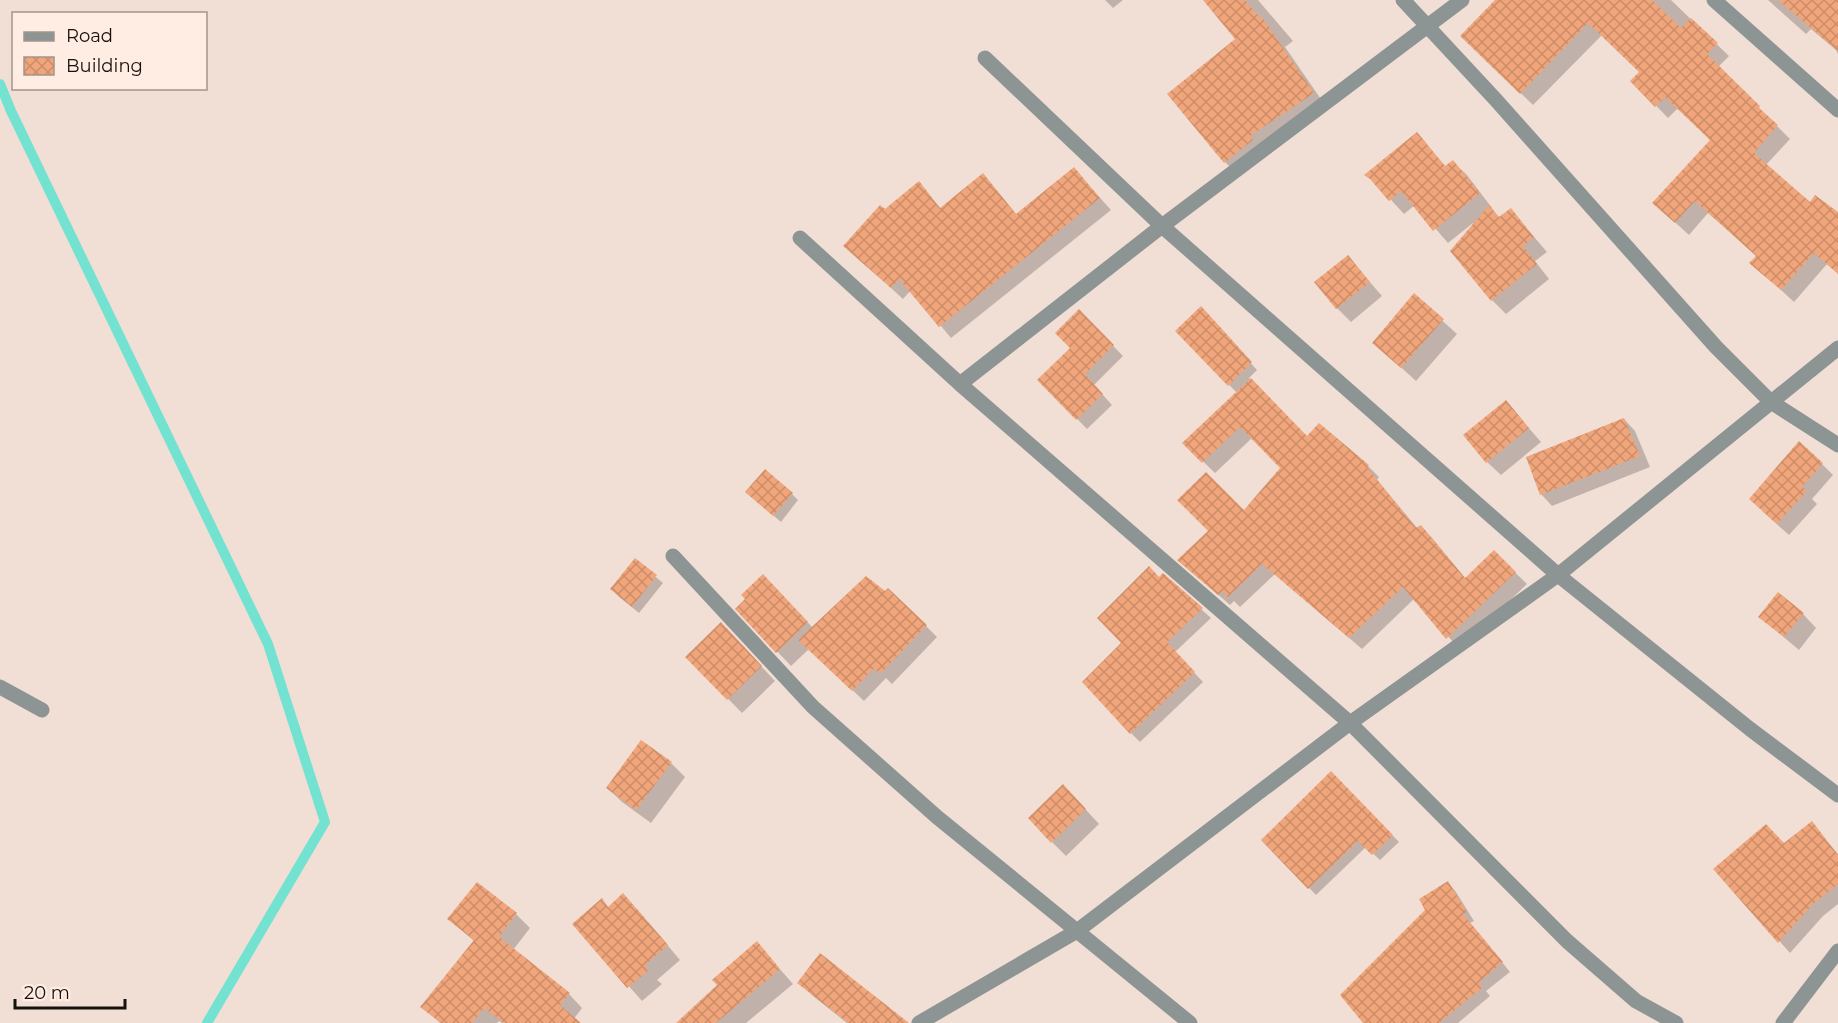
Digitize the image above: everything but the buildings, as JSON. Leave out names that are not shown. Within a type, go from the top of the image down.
[{"type":"street","points":[[1403,0],[1716,347],[1771,402],[1838,445]]},
{"type":"street","points":[[960,384],[1162,226],[1462,0]]},
{"type":"street","points":[[1714,0],[1838,110]]},
{"type":"street","points":[[985,58],[1162,226],[1558,575],[1750,729],[1838,795]]},
{"type":"street","points":[[800,238],[960,384],[1350,723],[1567,941],[1635,1001],[1676,1023]]},
{"type":"street","points":[[919,1023],[1077,931],[1350,723],[1558,575],[1838,348]]},
{"type":"street","points":[[673,556],[813,707],[937,817],[1190,1023]]},
{"type":"street","points":[[0,687],[42,710]]},
{"type":"street","points":[[1783,1023],[1838,951]]},
{"type":"waterway","points":[[0,84],[268,644],[325,822],[207,1023]]}]
